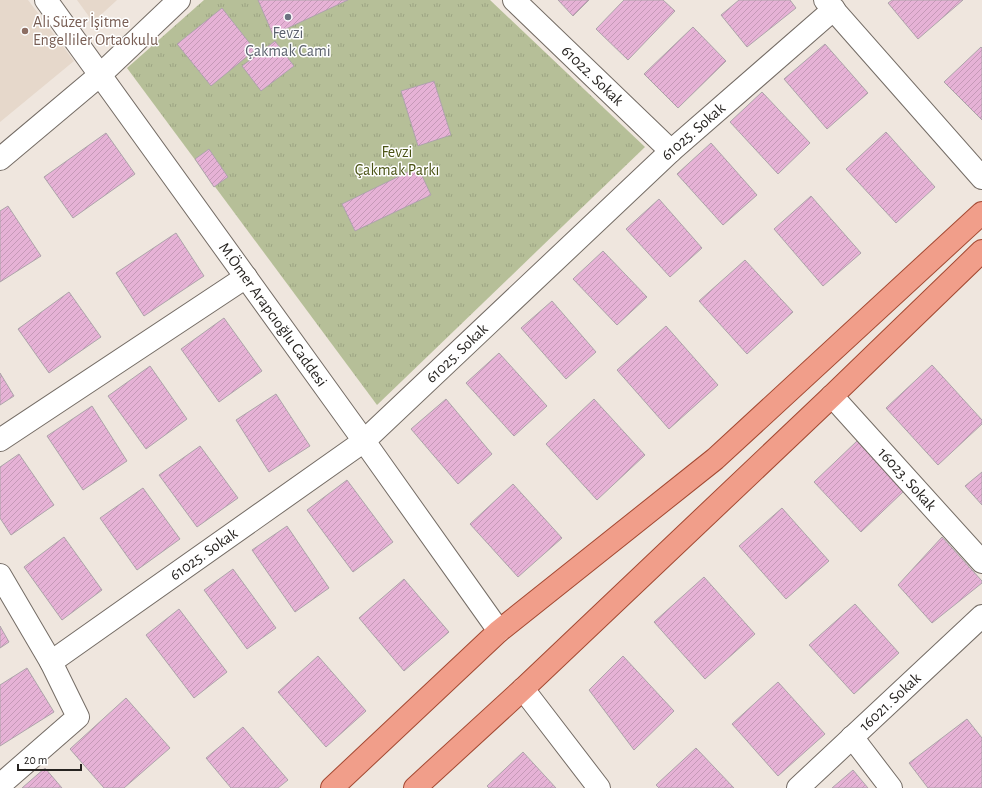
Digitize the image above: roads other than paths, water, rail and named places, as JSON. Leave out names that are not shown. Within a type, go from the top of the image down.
[{"type":"main road","points":[[332,788],[499,631],[714,459],[982,213]]},
{"type":"main road","points":[[415,788],[523,689],[832,396],[982,251]]},
{"type":"street","name":"M.Ömer Arapcıoğlu Caddesi","points":[[46,0],[499,631]]},
{"type":"street","points":[[0,159],[100,75],[179,0]]},
{"type":"street","name":"61022. Sokak","points":[[514,0],[671,151]]},
{"type":"street","points":[[830,5],[982,178]]},
{"type":"street","name":"61025. Sokak","points":[[51,662],[364,441],[671,151],[830,5]]},
{"type":"street","points":[[0,440],[246,277]]},
{"type":"street","name":"16023. Sokak","points":[[832,396],[982,562]]},
{"type":"street","points":[[0,575],[51,662],[78,717],[0,785]]},
{"type":"street","name":"16021. Sokak","points":[[798,788],[982,616]]},
{"type":"street","points":[[523,689],[599,788]]},
{"type":"street","points":[[852,737],[891,788]]},
{"type":"place","name":"Fevzi Çakmak Cami","points":[[288,17]]},
{"type":"place","name":"Ali Süzer İşitme Engelliler Ortaokulu","points":[[25,31]]},
{"type":"park label","name":"Fevzi Çakmak Parkı","points":[[397,161]]}]
